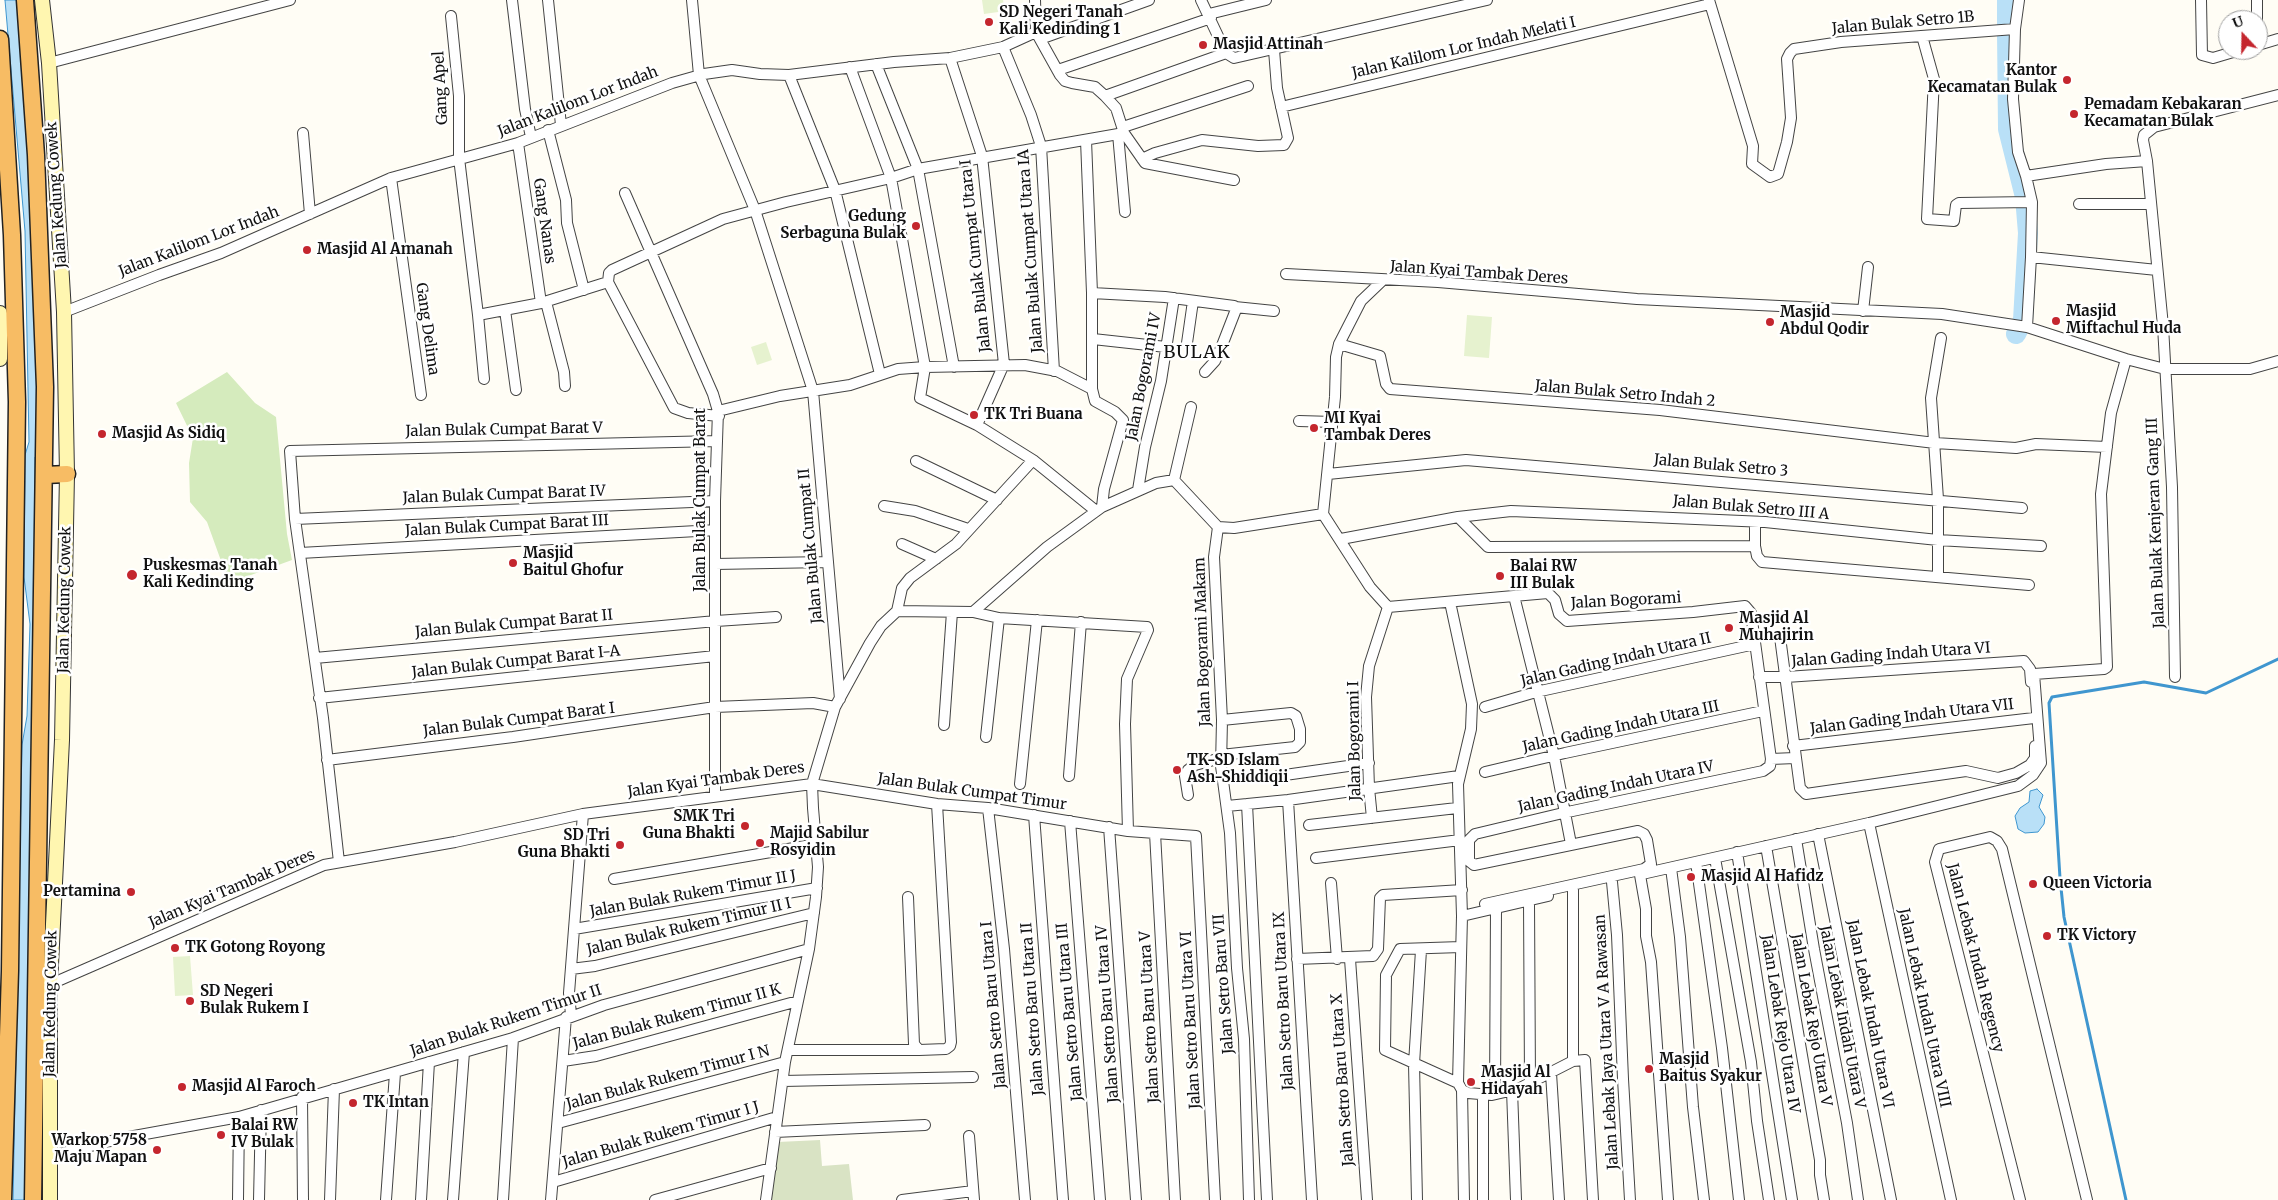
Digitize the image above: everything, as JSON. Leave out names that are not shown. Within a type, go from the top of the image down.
[{"type":"highway","name":"Jalan Kedung Cowek","points":[[2,1200],[5,971],[30,617],[30,589],[45,475],[45,387],[37,184],[31,72],[24,0]]},
{"type":"highway","name":"Jalan Kedung Cowek","points":[[0,39],[12,235],[17,402],[30,589],[43,987],[33,1200]]},
{"type":"highway","points":[[45,475],[67,474]]},
{"type":"main road","name":"Jalan Kedung Cowek","points":[[42,0],[49,63],[64,312],[67,474],[62,740],[43,987],[51,1156],[50,1200]]},
{"type":"main road","points":[[0,313],[0,360]]},
{"type":"street","points":[[49,63],[290,0]]},
{"type":"street","points":[[512,0],[525,109],[531,137]]},
{"type":"street","points":[[548,0],[561,124]]},
{"type":"street","name":"Jalan Bulak Cumpat II","points":[[692,0],[699,75],[755,210],[813,391],[838,703]]},
{"type":"street","points":[[1035,0],[1038,36],[1065,81],[1095,87],[1116,108],[1122,131],[1125,212]]},
{"type":"street","name":"Jalan Kalilom Lor Indah","points":[[64,312],[136,283],[221,253],[391,178],[518,143],[561,124],[699,75],[732,70],[788,75],[876,64],[950,58],[1003,47],[1149,0]]},
{"type":"street","points":[[1201,0],[1226,53],[1234,58],[1241,58],[1487,0]]},
{"type":"street","points":[[1058,70],[1210,16],[1266,0]]},
{"type":"street","points":[[2019,0],[2014,29],[2013,99],[2018,152],[2026,176],[2031,257],[2022,326]]},
{"type":"street","points":[[2201,0],[2202,55],[2213,58],[2218,57]]},
{"type":"street","name":"Jalan Bulak Setro 1B","points":[[1710,2],[1753,146],[1752,164],[1770,176],[1778,174],[1787,142],[1791,118],[1787,59],[1790,52],[1794,49],[1841,42],[2014,29]]},
{"type":"street","name":"Jalan Kalilom Lor Indah Melati I","points":[[1281,107],[1710,2]]},
{"type":"street","name":"Gang Apel","points":[[451,16],[459,96],[459,158],[484,378]]},
{"type":"street","points":[[1922,36],[1934,79],[1927,220],[1954,221],[1956,206],[1959,203],[2027,202]]},
{"type":"street","name":"Jalan Bulak Cumpat Utara IA","points":[[1003,47],[1031,115],[1041,146],[1054,371]]},
{"type":"street","points":[[1142,159],[1154,152],[1202,140],[1258,146],[1284,145],[1288,138],[1277,88],[1274,50]]},
{"type":"street","points":[[1105,96],[1226,53]]},
{"type":"street","name":"Jalan Bulak Cumpat Utara I","points":[[950,58],[982,156],[1004,364]]},
{"type":"street","points":[[876,64],[918,169],[954,367]]},
{"type":"street","points":[[850,67],[891,178],[925,367],[921,399],[977,424],[1033,460],[1099,509]]},
{"type":"street","points":[[788,75],[834,190],[880,374]]},
{"type":"street","points":[[1092,389],[1054,371],[1025,365],[925,367],[898,369],[850,385],[780,396],[718,414],[688,413],[674,408],[608,282],[609,273],[723,220],[755,210],[891,178],[918,169],[982,156],[1086,140],[1122,131],[1248,86]]},
{"type":"street","name":"Jalan Bulak Kenjeran Gang III","points":[[2175,677],[2172,487],[2158,270],[2144,135],[2154,127],[2278,95]]},
{"type":"street","points":[[548,130],[566,200],[567,223],[584,290]]},
{"type":"street","points":[[1122,131],[1148,165],[1234,180]]},
{"type":"street","points":[[303,133],[310,214]]},
{"type":"street","points":[[1086,140],[1092,293],[1092,389],[1095,401],[1115,412],[1122,420],[1099,509]]},
{"type":"street","name":"Gang Nanas","points":[[518,143],[544,302],[564,372],[564,386]]},
{"type":"street","points":[[2026,176],[2106,164],[2147,161]]},
{"type":"street","name":"Gang Delima","points":[[391,178],[421,395]]},
{"type":"street","name":"Jalan Bulak Cumpat Barat","points":[[625,193],[652,252],[718,414],[715,501],[715,796]]},
{"type":"street","points":[[2079,204],[2151,204]]},
{"type":"street","points":[[2031,257],[2158,270]]},
{"type":"street","points":[[1863,311],[1868,267]]},
{"type":"street","points":[[1286,274],[1383,280]]},
{"type":"street","name":"Jalan Kyai Tambak Deres","points":[[1323,514],[1333,422],[1336,357],[1339,344],[1361,301],[1383,280],[1438,282],[1637,299],[1942,314],[2022,326],[2126,359],[2165,369],[2250,369],[2278,361]]},
{"type":"street","points":[[478,315],[544,302],[608,282]]},
{"type":"street","points":[[1092,293],[1174,298],[1274,311]]},
{"type":"street","name":"Jalan Bogorami IV","points":[[1138,490],[1145,447],[1161,382],[1174,298]]},
{"type":"street","points":[[1187,343],[1193,301]]},
{"type":"street","points":[[1205,372],[1215,361],[1221,348],[1235,307]]},
{"type":"street","points":[[505,310],[516,390]]},
{"type":"street","points":[[1938,577],[1938,499],[1931,398],[1941,338]]},
{"type":"street","points":[[1093,339],[1166,347]]},
{"type":"street","name":"Jalan Bulak Setro Indah 2","points":[[1339,344],[1380,356],[1386,384],[1390,389],[1660,410],[1935,443]]},
{"type":"street","points":[[1462,916],[1868,823],[2021,785],[2033,775],[2041,763],[2034,674],[2104,669],[2107,667],[2101,494],[2112,413],[2126,359]]},
{"type":"street","points":[[977,424],[1004,364]]},
{"type":"street","points":[[1174,480],[1191,407]]},
{"type":"street","points":[[1299,421],[1333,422]]},
{"type":"street","name":"Jalan Bulak Cumpat Barat V","points":[[295,519],[289,452],[292,450],[717,441]]},
{"type":"street","points":[[1935,443],[2016,448],[2036,444],[2107,447]]},
{"type":"street","points":[[1033,460],[956,544],[906,583],[902,588],[896,611],[973,612],[999,618],[1145,626],[1148,628],[1126,679],[1125,724],[1128,831]]},
{"type":"street","name":"Jalan Bulak Setro 3","points":[[1328,474],[1466,460],[1938,499],[2022,508]]},
{"type":"street","points":[[916,461],[997,500]]},
{"type":"street","points":[[973,612],[1047,547],[1099,509],[1156,483],[1174,480]]},
{"type":"street","points":[[1174,480],[1218,527],[1234,528],[1323,514],[1370,586],[1388,607]]},
{"type":"street","name":"Jalan Bulak Cumpat Barat IV","points":[[295,519],[715,501]]},
{"type":"street","points":[[884,506],[915,511],[968,529]]},
{"type":"street","name":"Jalan Bulak Setro III A","points":[[1340,539],[1458,517],[1511,511],[1755,522],[1938,540],[2041,546]]},
{"type":"street","points":[[1458,517],[1488,548],[1755,546]]},
{"type":"street","points":[[295,519],[315,658],[339,862]]},
{"type":"street","points":[[1755,522],[1755,546],[1757,556],[1762,562],[2029,585]]},
{"type":"street","name":"Jalan Bogorami Makam","points":[[1218,527],[1214,557],[1222,720],[1221,760]]},
{"type":"street","name":"Jalan Bulak Cumpat Barat III","points":[[300,553],[715,530]]},
{"type":"street","points":[[902,544],[936,559]]},
{"type":"street","points":[[715,564],[826,562]]},
{"type":"street","name":"Jalan Bogorami","points":[[1388,607],[1548,593],[1555,600],[1559,614],[1567,621],[1693,612],[1745,606],[1752,613],[1755,644]]},
{"type":"street","points":[[1485,904],[1644,869],[1651,864],[1647,840],[1644,834],[1638,831],[1571,844],[1563,813],[1554,756],[1536,692],[1514,596]]},
{"type":"street","points":[[1450,602],[1472,704],[1471,729],[1459,776],[1457,808],[1462,890],[1460,1086],[1464,1200]]},
{"type":"street","name":"Jalan Bogorami I","points":[[1372,818],[1369,788],[1366,697],[1369,666],[1388,607]]},
{"type":"street","name":"Jalan Kyai Tambak Deres","points":[[43,987],[324,866],[339,862],[455,842],[583,814],[812,784],[838,703],[870,643],[881,626],[896,611]]},
{"type":"street","points":[[944,725],[952,612]]},
{"type":"street","name":"Jalan Bulak Cumpat Barat II","points":[[315,658],[776,617]]},
{"type":"street","points":[[986,737],[999,618]]},
{"type":"street","points":[[1020,784],[1037,620]]},
{"type":"street","points":[[1069,776],[1081,622]]},
{"type":"street","name":"Jalan Gading Indah Utara VII","points":[[1780,637],[1794,746]]},
{"type":"street","points":[[1755,644],[1763,711],[1783,759]]},
{"type":"street","name":"Jalan Gading Indah Utara II","points":[[1485,707],[1536,692],[1755,644]]},
{"type":"street","name":"Jalan Bulak Cumpat Barat I-A","points":[[319,698],[715,656]]},
{"type":"street","name":"Jalan Gading Indah Utara VI","points":[[1759,677],[1786,678],[2024,661],[2030,669],[2034,718]]},
{"type":"street","name":"Jalan Bulak Cumpat Barat I","points":[[327,760],[568,729],[715,707],[838,703]]},
{"type":"street","name":"Jalan Gading Indah Utara III","points":[[1485,772],[1763,711]]},
{"type":"street","points":[[1188,795],[1185,776],[1188,770],[1195,765],[1296,747],[1300,742],[1300,729],[1296,716],[1291,713],[1222,720]]},
{"type":"street","name":"Jalan Gading Indah Utara VII","points":[[2034,718],[2035,758],[2030,765],[2016,773],[1998,778],[1966,771],[1806,794],[1800,788],[1783,759],[1794,746],[2034,718]]},
{"type":"street","name":"Jalan Gading Indah Utara IV","points":[[1571,844],[1474,865],[1469,861],[1469,840],[1475,834],[1563,813],[1763,771],[1783,759]]},
{"type":"street","name":"Jalan Setro Baru VII","points":[[1221,760],[1230,832],[1237,968],[1244,1039],[1249,1200]]},
{"type":"street","points":[[1278,776],[1368,763]]},
{"type":"street","points":[[1227,806],[1288,800],[1459,776]]},
{"type":"street","points":[[766,1200],[785,1062],[809,948],[817,888],[817,844],[812,808],[812,784]]},
{"type":"street","name":"Jalan Bulak Cumpat Timur","points":[[812,784],[937,804],[988,808],[1128,831],[1194,835],[1198,839]]},
{"type":"street","name":"Jalan Setro Baru Utara IX","points":[[1288,800],[1312,1200]]},
{"type":"street","points":[[788,1050],[919,1050],[946,1049],[950,1046],[937,804]]},
{"type":"street","points":[[1247,804],[1267,1200]]},
{"type":"street","name":"Jalan Setro Baru Utara I","points":[[988,808],[1004,949],[1025,1200]]},
{"type":"street","points":[[1309,825],[1457,808]]},
{"type":"street","points":[[551,1200],[568,1016],[583,814]]},
{"type":"street","name":"Jalan Setro Baru Utara II","points":[[1034,815],[1063,1200]]},
{"type":"street","name":"Jalan Setro Baru Utara III","points":[[1070,821],[1100,1200]]},
{"type":"street","name":"Jalan Lebak Indah Utara VIII","points":[[1868,823],[1951,1200]]},
{"type":"street","name":"Jalan Setro Baru Utara IV","points":[[1109,827],[1136,1200]]},
{"type":"street","name":"Jalan Setro Baru Utara V","points":[[1155,833],[1175,1200]]},
{"type":"street","name":"Jalan Lebak Indah Utara VI","points":[[1818,834],[1891,1200]]},
{"type":"street","name":"Jalan Lebak Indah Regency","points":[[2020,1200],[1935,862],[1939,849],[1990,838],[1996,841],[2002,849],[2087,1200]]},
{"type":"street","name":"Jalan Setro Baru Utara VI","points":[[1198,839],[1215,1200]]},
{"type":"street","name":"Jalan Lebak Indah Utara V","points":[[1796,839],[1814,950],[1847,1123],[1858,1200]]},
{"type":"street","points":[[1316,858],[1460,840]]},
{"type":"street","points":[[614,879],[817,844]]},
{"type":"street","name":"Jalan Lebak Rejo Utara V","points":[[1766,846],[1820,1160],[1824,1200]]},
{"type":"street","name":"Jalan Lebak Rejo Utara IV","points":[[1737,852],[1792,1200]]},
{"type":"street","points":[[1715,858],[1751,1062],[1757,1121],[1769,1200]]},
{"type":"street","points":[[1696,862],[1722,1048],[1738,1200]]},
{"type":"street","points":[[1671,868],[1680,937],[1693,1107],[1704,1200]]},
{"type":"street","points":[[1640,874],[1646,909],[1646,936],[1651,962],[1668,1200]]},
{"type":"street","name":"Jalan Lebak Jaya Utara V A Rawasan","points":[[1612,882],[1617,934],[1622,1070],[1630,1200]]},
{"type":"street","points":[[1332,883],[1337,959]]},
{"type":"street","name":"Jalan Bulak Rukem Timur II J","points":[[574,929],[817,888]]},
{"type":"street","points":[[1297,959],[1337,959],[1373,956],[1377,953],[1380,898],[1383,895],[1462,890]]},
{"type":"street","points":[[1573,890],[1574,1061]]},
{"type":"street","points":[[908,897],[914,1044],[919,1050]]},
{"type":"street","points":[[1529,901],[1530,1083]]},
{"type":"street","points":[[1495,1094],[1496,909]]},
{"type":"street","name":"Jalan Bulak Rukem Timur II I","points":[[571,969],[596,966],[814,913]]},
{"type":"street","name":"Jalan Bulak Rukem Timur II","points":[[51,1156],[123,1138],[239,1117],[513,1038],[568,1016],[809,948]]},
{"type":"street","points":[[1461,948],[1400,949],[1386,975],[1385,1050],[1483,1095],[1512,1090],[1574,1061],[1585,1060],[1593,1200]]},
{"type":"street","points":[[1417,1200],[1414,1064],[1421,950]]},
{"type":"street","name":"Jalan Setro Baru Utara X","points":[[1350,958],[1367,1200]]},
{"type":"street","name":"Jalan Bulak Rukem Timur II K","points":[[563,1061],[596,1056],[798,1001]]},
{"type":"street","points":[[503,1200],[513,1038]]},
{"type":"street","points":[[453,1200],[464,1052]]},
{"type":"street","points":[[421,1200],[428,1062]]},
{"type":"street","name":"Jalan Bulak Rukem Timur I N","points":[[558,1122],[785,1062]]},
{"type":"street","points":[[386,1200],[395,1073]]},
{"type":"street","points":[[1551,1073],[1559,1200]]},
{"type":"street","points":[[783,1081],[973,1077]]},
{"type":"street","points":[[330,1200],[334,1089]]},
{"type":"street","points":[[1512,1090],[1516,1200]]},
{"type":"street","points":[[1483,1095],[1483,1200]]},
{"type":"street","points":[[302,1098],[303,1200]]},
{"type":"street","points":[[258,1200],[261,1110]]},
{"type":"street","points":[[238,1200],[239,1117]]},
{"type":"street","name":"Jalan Bulak Rukem Timur I J","points":[[553,1182],[777,1117]]},
{"type":"street","points":[[775,1132],[925,1125]]},
{"type":"street","points":[[909,1199],[974,1196],[969,1136]]},
{"type":"street","points":[[655,1200],[771,1168]]},
{"type":"green space","points":[[982,0],[1003,0],[1005,11],[984,14]]},
{"type":"green space","points":[[1467,315],[1492,317],[1489,358],[1464,356]]},
{"type":"green space","points":[[766,342],[772,360],[757,365],[751,347]]},
{"type":"green space","points":[[227,372],[255,403],[276,417],[287,534],[292,560],[229,583],[207,522],[190,502],[189,463],[193,438],[176,403]]},
{"type":"green space","points":[[190,956],[193,995],[175,996],[173,957]]},
{"type":"green space","points":[[820,1140],[822,1166],[849,1164],[853,1200],[770,1200],[778,1142]]},
{"type":"water","points":[[5,0],[18,0],[30,138],[40,456],[35,457],[34,577],[38,625],[27,1200],[13,1200],[22,745],[27,716],[30,624],[24,577],[25,455],[29,442],[25,231]]},
{"type":"water","points":[[2037,789],[2043,795],[2039,807],[2045,817],[2044,824],[2038,832],[2025,833],[2018,829],[2015,816],[2020,808],[2029,802],[2030,791]]},
{"type":"waterway","points":[[2007,0],[2007,26]]},
{"type":"waterway","points":[[2007,32],[2008,129],[2025,197],[2028,233],[2023,320],[2016,334]]},
{"type":"waterway","points":[[2126,1200],[2064,917],[2049,703],[2052,697],[2144,682],[2206,693],[2278,659]]},
{"type":"place","name":"SD Negeri Tanah Kali Kedinding 1","points":[[989,22]]},
{"type":"place","name":"Masjid Attinah","points":[[1203,45]]},
{"type":"place","name":"Kantor Kecamatan Bulak","points":[[2067,80]]},
{"type":"place","name":"Pemadam Kebakaran Kecamatan Bulak","points":[[2074,114]]},
{"type":"place","name":"Gedung Serbaguna Bulak","points":[[916,226]]},
{"type":"place","name":"Masjid Al Amanah","points":[[307,250]]},
{"type":"place","name":"Masjid Miftachul Huda","points":[[2056,321]]},
{"type":"place","name":"Masjid Abdul Qodir","points":[[1770,322]]},
{"type":"place","name":"TK Tri Buana","points":[[974,415]]},
{"type":"place","name":"MI Kyai Tambak Deres","points":[[1314,428]]},
{"type":"place","name":"Masjid As Sidiq","points":[[102,434]]},
{"type":"place","name":"Masjid Baitul Ghofur","points":[[513,563]]},
{"type":"place","name":"Puskesmas Tanah Kali Kedinding","points":[[132,575]]},
{"type":"place","name":"Balai RW III Bulak","points":[[1500,576]]},
{"type":"place","name":"Masjid Al Muhajirin","points":[[1729,628]]},
{"type":"place","name":"TK-SD Islam Ash-Shiddiqii","points":[[1177,770]]},
{"type":"place","name":"SMK Tri Guna Bhakti","points":[[745,826]]},
{"type":"place","name":"Majid Sabilur Rosyidin","points":[[760,843]]},
{"type":"place","name":"SD Tri Guna Bhakti","points":[[620,845]]},
{"type":"place","name":"Masjid Al Hafidz","points":[[1691,877]]},
{"type":"place","name":"Queen Victoria","points":[[2033,884]]},
{"type":"place","name":"Pertamina","points":[[131,892]]},
{"type":"place","name":"TK Victory","points":[[2047,936]]},
{"type":"place","name":"TK Gotong Royong","points":[[175,948]]},
{"type":"place","name":"SD Negeri Bulak Rukem I","points":[[190,1001]]},
{"type":"place","name":"Masjid Baitus Syakur","points":[[1649,1069]]},
{"type":"place","name":"Masjid Al Hidayah","points":[[1471,1082]]},
{"type":"place","name":"Masjid Al Faroch","points":[[182,1087]]},
{"type":"place","name":"TK Intan","points":[[353,1103]]},
{"type":"place","name":"Balai RW IV Bulak","points":[[221,1135]]},
{"type":"place","name":"Warkop 5758 Maju Mapan","points":[[157,1150]]},
{"type":"district","name":"BULAK","points":[[1197,353]]}]
